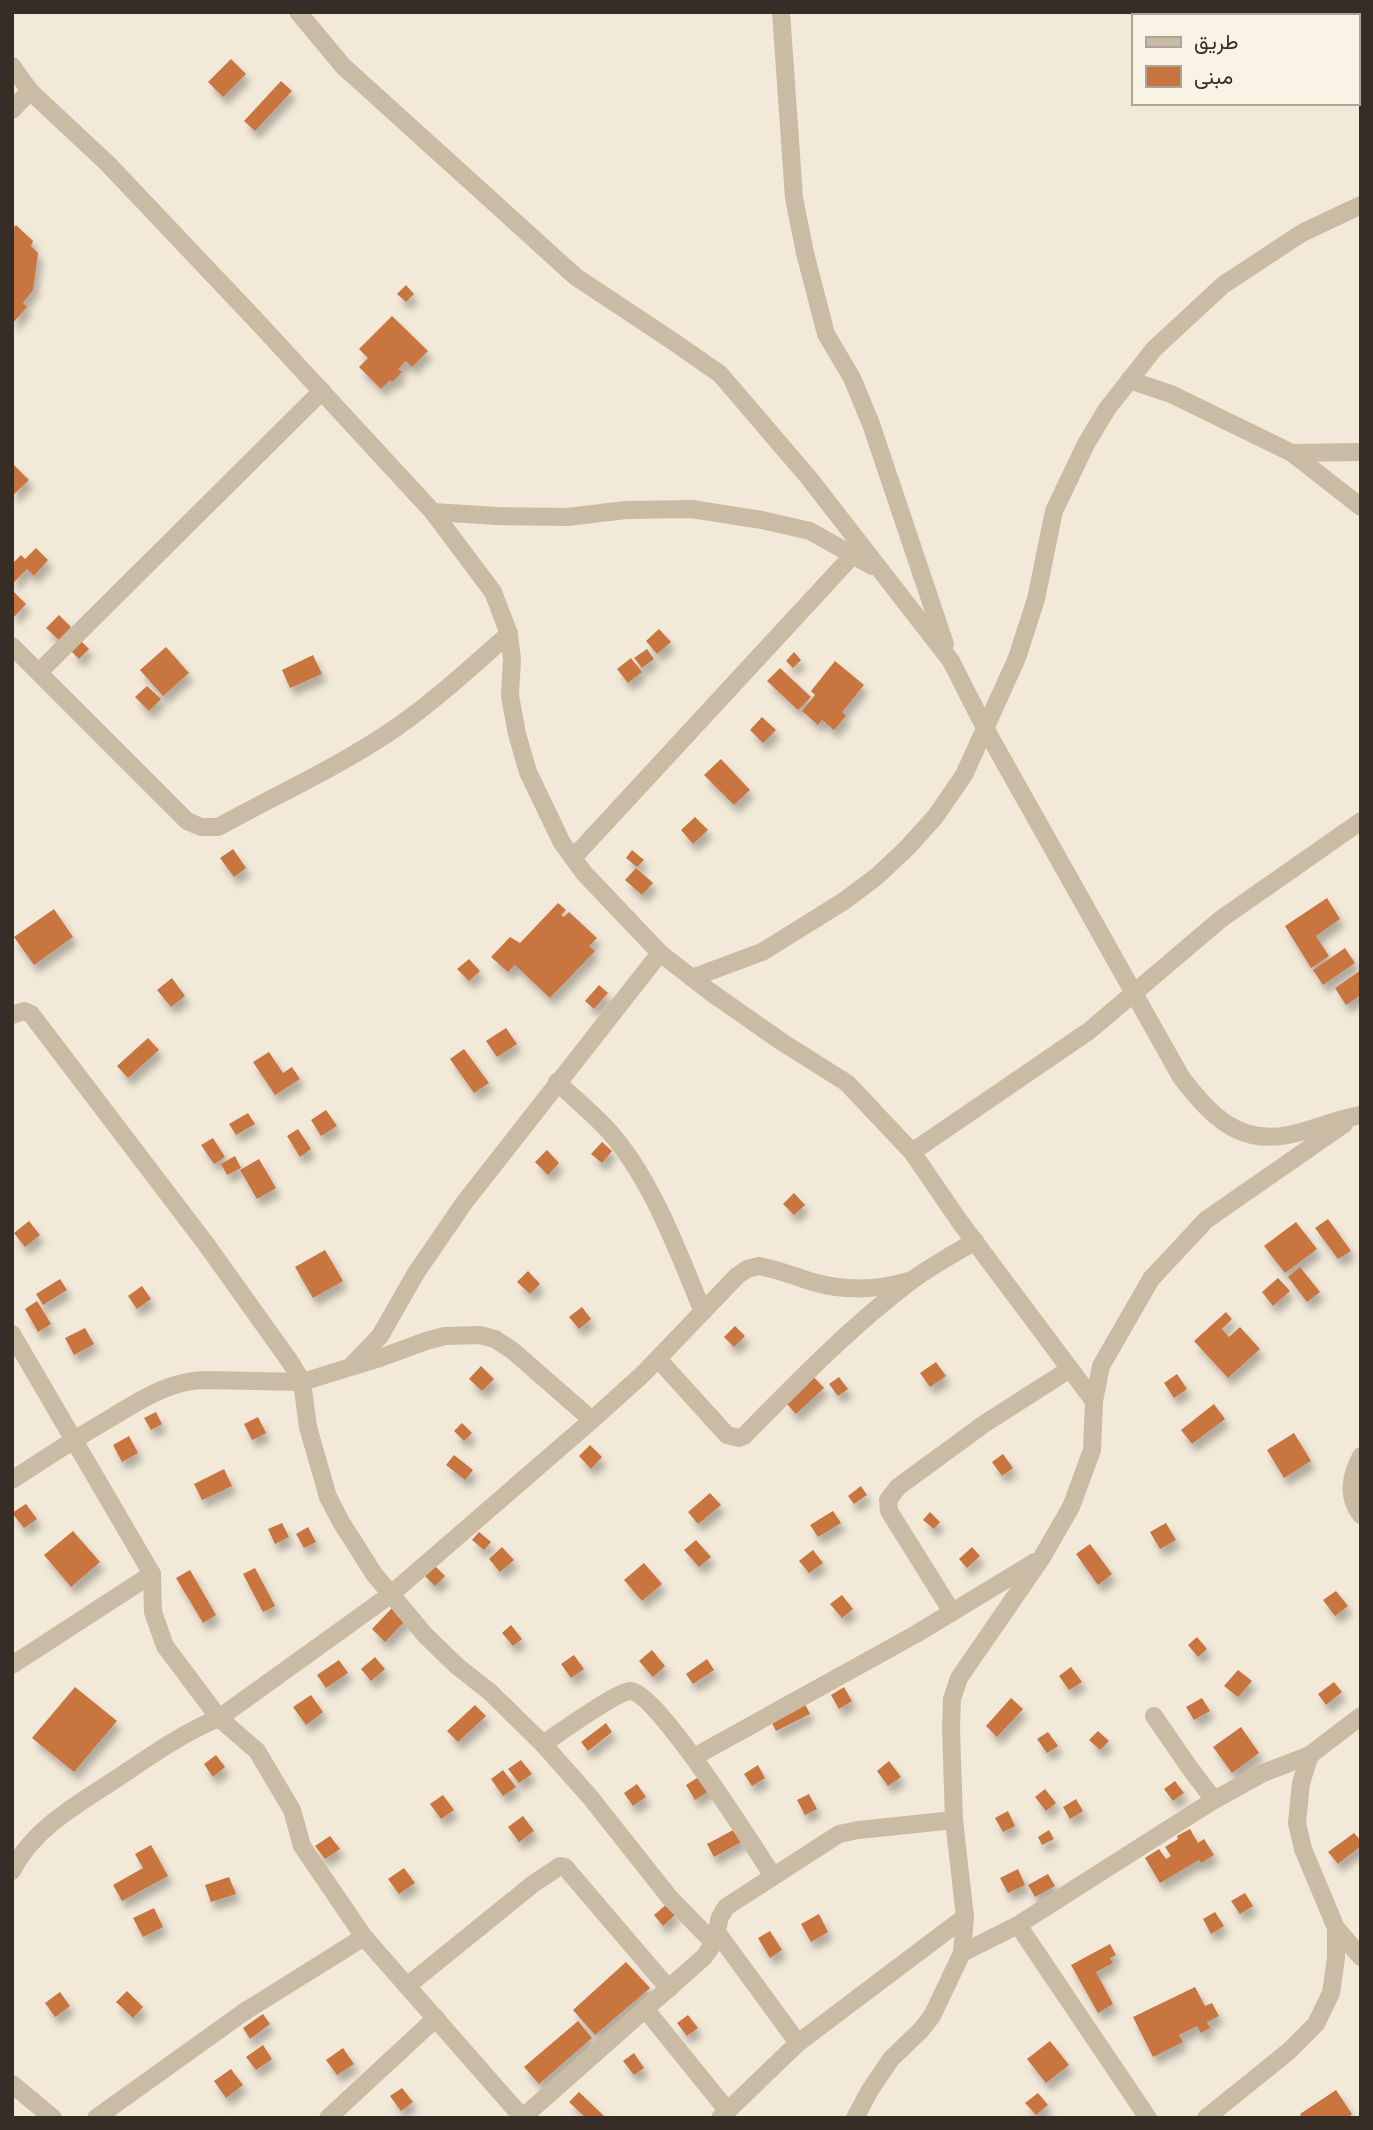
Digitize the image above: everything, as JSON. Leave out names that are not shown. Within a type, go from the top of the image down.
[{"type":"street","points":[[298,12],[343,65],[576,277],[720,374],[809,478],[951,661]]},
{"type":"street","points":[[781,12],[794,198],[804,253],[826,334],[852,378],[871,424],[951,661],[985,728],[1181,1077],[1214,1116],[1230,1127],[1264,1138],[1289,1135],[1359,1114]]},
{"type":"street","points":[[12,66],[30,91],[107,163],[433,512],[493,592],[509,634],[512,659],[510,696],[520,747],[533,782],[562,842],[584,873],[660,953],[782,1042],[847,1083],[912,1152],[1094,1401]]},
{"type":"street","points":[[12,110],[30,91]]},
{"type":"street","points":[[692,978],[762,952],[844,901],[876,877],[935,817],[964,775],[1017,657],[1036,599],[1055,511],[1086,444],[1107,409],[1154,349],[1223,285],[1302,233],[1361,205]]},
{"type":"street","points":[[1129,380],[1171,394],[1292,453],[1361,507]]},
{"type":"street","points":[[40,672],[322,391]]},
{"type":"street","points":[[1292,453],[1361,452]]},
{"type":"street","points":[[433,512],[566,517],[635,510],[692,509],[810,531],[880,571]]},
{"type":"street","points":[[573,859],[853,555]]},
{"type":"street","points":[[12,646],[187,821],[201,827],[218,827],[322,772],[395,728],[437,697],[509,634]]},
{"type":"street","points":[[912,1152],[1089,1031],[1221,919],[1361,821]]},
{"type":"street","points":[[349,1368],[380,1336],[416,1273],[464,1203],[556,1082],[660,953]]},
{"type":"street","points":[[12,1015],[24,1011],[31,1014],[206,1244],[291,1363],[302,1382],[308,1427],[328,1497],[341,1522],[390,1595],[425,1635],[490,1692],[542,1744],[590,1797],[670,1898],[715,1937],[798,2043]]},
{"type":"street","points":[[556,1082],[608,1130],[625,1152],[646,1186],[672,1238],[703,1312]]},
{"type":"street","points":[[855,2118],[891,2059],[932,2016],[962,1954],[965,1917],[954,1820],[952,1699],[959,1678],[970,1660],[1041,1559],[1071,1507],[1092,1450],[1094,1401],[1101,1366],[1151,1279],[1206,1220],[1359,1114]]},
{"type":"street","points":[[658,1359],[727,1435],[739,1438],[744,1436],[804,1373],[912,1280],[975,1241]]},
{"type":"street","points":[[12,1871],[20,1854],[69,1810],[193,1728],[219,1718],[390,1595],[592,1420],[658,1359],[737,1276],[747,1269],[759,1266],[838,1288],[866,1289],[912,1280]]},
{"type":"street","points":[[12,1334],[152,1574],[153,1612],[164,1646],[219,1718],[257,1751],[292,1810],[302,1846],[364,1937],[522,2118],[704,1957],[726,1908],[839,1834],[954,1820]]},
{"type":"street","points":[[12,1480],[74,1439],[149,1395],[188,1381],[302,1382],[445,1336],[480,1335],[495,1339],[513,1351],[592,1420]]},
{"type":"street","points":[[952,1612],[889,1511],[888,1500],[898,1487],[984,1424],[1070,1369]]},
{"type":"street","points":[[1361,1456],[1349,1486],[1356,1509],[1361,1515]]},
{"type":"street","points":[[694,1757],[1041,1559]]},
{"type":"street","points":[[12,1665],[152,1574]]},
{"type":"street","points":[[542,1744],[609,1701],[630,1691],[637,1693],[655,1710],[694,1757],[774,1876]]},
{"type":"street","points":[[1154,1716],[1214,1800]]},
{"type":"street","points":[[962,1954],[1017,1926],[1214,1800],[1263,1773],[1310,1755],[1361,1716]]},
{"type":"street","points":[[1310,1755],[1301,1783],[1297,1823],[1303,1849],[1336,1927],[1360,1953]]},
{"type":"street","points":[[407,1986],[533,1884],[560,1866],[565,1867],[669,1989]]},
{"type":"street","points":[[646,2010],[723,2114],[798,2043],[965,1917]]},
{"type":"street","points":[[1017,1926],[1148,2118]]},
{"type":"street","points":[[1206,2118],[1225,2112],[1316,2024],[1331,1993],[1336,1958],[1336,1927]]},
{"type":"street","points":[[96,2118],[244,2012],[364,1937]]},
{"type":"street","points":[[328,2118],[436,2018]]},
{"type":"street","points":[[12,2084],[53,2118]]},
{"type":"building","points":[[231,59],[246,74],[223,97],[208,82]]},
{"type":"building","points":[[281,81],[292,91],[255,131],[244,121]]},
{"type":"building","points":[[16,225],[33,241],[31,246],[38,253],[33,290],[23,303],[27,307],[12,324],[12,229]]},
{"type":"building","points":[[406,285],[414,294],[406,302],[397,294]]},
{"type":"building","points":[[392,316],[428,351],[412,367],[406,361],[398,369],[402,372],[381,389],[359,367],[368,358],[359,349]]},
{"type":"building","points":[[12,463],[29,480],[12,496]]},
{"type":"building","points":[[36,548],[48,560],[34,576],[27,569],[12,584],[12,564],[21,555],[25,559]]},
{"type":"building","points":[[12,590],[26,604],[14,617],[12,616]]},
{"type":"building","points":[[59,615],[71,627],[59,640],[46,628]]},
{"type":"building","points":[[659,629],[671,642],[657,654],[646,641]]},
{"type":"building","points":[[81,641],[89,649],[79,659],[71,651]]},
{"type":"building","points":[[166,647],[189,673],[163,696],[140,670]]},
{"type":"building","points":[[647,649],[654,659],[642,668],[634,658]]},
{"type":"building","points":[[794,652],[801,660],[793,668],[786,661]]},
{"type":"building","points":[[313,655],[322,674],[290,688],[282,670]]},
{"type":"building","points":[[631,658],[642,672],[628,683],[617,669]]},
{"type":"building","points":[[835,661],[864,685],[842,712],[846,716],[834,730],[822,720],[818,725],[802,711],[815,695],[811,691]]},
{"type":"building","points":[[780,668],[811,697],[798,710],[767,681]]},
{"type":"building","points":[[147,686],[161,699],[149,711],[135,697]]},
{"type":"building","points":[[762,717],[776,730],[763,743],[750,730]]},
{"type":"building","points":[[721,759],[750,790],[734,805],[704,775]]},
{"type":"building","points":[[695,817],[708,830],[693,844],[681,830]]},
{"type":"building","points":[[233,849],[246,868],[234,877],[220,858]]},
{"type":"building","points":[[632,850],[644,860],[637,867],[626,858]]},
{"type":"building","points":[[636,868],[653,883],[642,895],[625,880]]},
{"type":"building","points":[[1327,898],[1340,919],[1316,936],[1329,956],[1311,968],[1285,926]]},
{"type":"building","points":[[558,903],[566,910],[561,915],[564,917],[569,912],[597,938],[589,946],[595,951],[550,998],[515,965],[508,972],[491,957],[510,937],[520,943]]},
{"type":"building","points":[[54,909],[73,937],[34,965],[14,937]]},
{"type":"building","points":[[1345,948],[1355,963],[1323,985],[1313,970]]},
{"type":"building","points":[[469,959],[480,971],[469,981],[457,969]]},
{"type":"building","points":[[1361,970],[1361,995],[1346,1005],[1335,988]]},
{"type":"building","points":[[172,978],[185,996],[171,1007],[157,990]]},
{"type":"building","points":[[599,985],[608,993],[594,1009],[585,1001]]},
{"type":"building","points":[[506,1028],[517,1044],[497,1057],[486,1041]]},
{"type":"building","points":[[148,1038],[159,1050],[128,1078],[117,1066]]},
{"type":"building","points":[[464,1049],[489,1083],[474,1093],[450,1059]]},
{"type":"building","points":[[269,1052],[283,1073],[292,1067],[300,1079],[275,1095],[253,1062]]},
{"type":"building","points":[[326,1110],[337,1126],[321,1136],[311,1120]]},
{"type":"building","points":[[248,1113],[255,1124],[236,1135],[229,1124]]},
{"type":"building","points":[[298,1129],[311,1149],[300,1157],[287,1136]]},
{"type":"building","points":[[213,1138],[225,1157],[214,1164],[201,1145]]},
{"type":"building","points":[[602,1142],[612,1151],[602,1163],[591,1154]]},
{"type":"building","points":[[547,1150],[559,1163],[548,1175],[535,1162]]},
{"type":"building","points":[[235,1156],[241,1168],[227,1175],[221,1164]]},
{"type":"building","points":[[259,1159],[276,1188],[257,1199],[240,1170]]},
{"type":"building","points":[[794,1193],[805,1205],[794,1215],[783,1204]]},
{"type":"building","points":[[1328,1219],[1351,1251],[1338,1259],[1315,1228]]},
{"type":"building","points":[[29,1221],[40,1235],[25,1247],[14,1233]]},
{"type":"building","points":[[1296,1222],[1317,1249],[1285,1273],[1264,1246]]},
{"type":"building","points":[[325,1250],[343,1281],[313,1298],[295,1267]]},
{"type":"building","points":[[1300,1267],[1320,1292],[1307,1302],[1288,1277]]},
{"type":"building","points":[[528,1271],[540,1284],[530,1294],[517,1282]]},
{"type":"building","points":[[1278,1278],[1290,1291],[1273,1306],[1262,1292]]},
{"type":"building","points":[[60,1279],[67,1290],[43,1305],[36,1294]]},
{"type":"building","points":[[142,1286],[151,1299],[137,1309],[128,1296]]},
{"type":"building","points":[[37,1301],[51,1324],[38,1332],[25,1309]]},
{"type":"building","points":[[582,1307],[591,1319],[579,1329],[569,1317]]},
{"type":"building","points":[[1226,1312],[1232,1319],[1222,1329],[1229,1337],[1240,1327],[1260,1349],[1228,1378],[1194,1341]]},
{"type":"building","points":[[735,1326],[745,1336],[734,1347],[724,1337]]},
{"type":"building","points":[[85,1328],[94,1344],[74,1355],[65,1338]]},
{"type":"building","points":[[936,1362],[946,1376],[930,1387],[920,1373]]},
{"type":"building","points":[[481,1366],[494,1379],[482,1391],[469,1379]]},
{"type":"building","points":[[1177,1374],[1187,1389],[1174,1398],[1164,1383]]},
{"type":"building","points":[[813,1376],[824,1388],[796,1414],[785,1402]]},
{"type":"building","points":[[839,1377],[848,1389],[838,1396],[829,1384]]},
{"type":"building","points":[[1214,1404],[1225,1419],[1192,1444],[1181,1430]]},
{"type":"building","points":[[156,1412],[162,1424],[151,1430],[144,1418]]},
{"type":"building","points":[[258,1417],[266,1433],[252,1440],[244,1424]]},
{"type":"building","points":[[462,1423],[472,1433],[464,1441],[454,1431]]},
{"type":"building","points":[[1294,1433],[1311,1461],[1284,1478],[1267,1450]]},
{"type":"building","points":[[129,1436],[138,1453],[122,1462],[113,1445]]},
{"type":"building","points":[[590,1445],[602,1457],[591,1469],[579,1456]]},
{"type":"building","points":[[1003,1454],[1013,1468],[1002,1476],[992,1462]]},
{"type":"building","points":[[454,1455],[473,1470],[465,1480],[446,1465]]},
{"type":"building","points":[[224,1469],[232,1486],[202,1500],[194,1484]]},
{"type":"building","points":[[861,1486],[867,1495],[854,1504],[848,1496]]},
{"type":"building","points":[[710,1493],[721,1505],[698,1524],[688,1512]]},
{"type":"building","points":[[26,1504],[37,1519],[24,1528],[12,1513]]},
{"type":"building","points":[[833,1511],[841,1523],[818,1537],[810,1525]]},
{"type":"building","points":[[930,1512],[940,1522],[934,1529],[923,1520]]},
{"type":"building","points":[[282,1523],[289,1537],[275,1544],[268,1529]]},
{"type":"building","points":[[1166,1523],[1176,1540],[1160,1549],[1150,1532]]},
{"type":"building","points":[[308,1527],[316,1542],[304,1548],[296,1534]]},
{"type":"building","points":[[73,1531],[100,1562],[71,1587],[44,1555]]},
{"type":"building","points":[[479,1532],[491,1542],[484,1550],[472,1540]]},
{"type":"building","points":[[696,1540],[711,1557],[699,1567],[684,1550]]},
{"type":"building","points":[[1090,1544],[1112,1574],[1098,1585],[1076,1554]]},
{"type":"building","points":[[502,1547],[514,1560],[500,1572],[489,1559]]},
{"type":"building","points":[[972,1547],[980,1556],[967,1568],[959,1559]]},
{"type":"building","points":[[813,1550],[823,1563],[809,1573],[799,1561]]},
{"type":"building","points":[[644,1563],[662,1584],[642,1601],[624,1580]]},
{"type":"building","points":[[433,1564],[445,1576],[435,1586],[423,1574]]},
{"type":"building","points":[[255,1568],[275,1606],[263,1612],[243,1574]]},
{"type":"building","points":[[190,1570],[216,1615],[203,1623],[176,1578]]},
{"type":"building","points":[[1336,1591],[1348,1606],[1335,1616],[1323,1600]]},
{"type":"building","points":[[842,1595],[853,1609],[842,1618],[830,1604]]},
{"type":"building","points":[[394,1606],[407,1619],[385,1642],[372,1629]]},
{"type":"building","points":[[511,1625],[522,1639],[513,1646],[502,1633]]},
{"type":"building","points":[[1197,1637],[1207,1649],[1198,1657],[1188,1645]]},
{"type":"building","points":[[652,1650],[665,1666],[653,1677],[639,1661]]},
{"type":"building","points":[[574,1655],[584,1669],[571,1678],[561,1664]]},
{"type":"building","points":[[375,1657],[385,1669],[371,1681],[361,1669]]},
{"type":"building","points":[[707,1659],[714,1670],[693,1684],[686,1674]]},
{"type":"building","points":[[339,1660],[348,1673],[326,1688],[317,1675]]},
{"type":"building","points":[[1071,1667],[1082,1682],[1069,1690],[1059,1676]]},
{"type":"building","points":[[1238,1670],[1252,1681],[1238,1697],[1224,1686]]},
{"type":"building","points":[[1334,1682],[1342,1692],[1326,1705],[1318,1694]]},
{"type":"building","points":[[75,1687],[117,1721],[74,1772],[32,1738]]},
{"type":"building","points":[[844,1687],[852,1701],[839,1709],[831,1695]]},
{"type":"building","points":[[311,1695],[323,1712],[306,1725],[293,1707]]},
{"type":"building","points":[[1011,1698],[1023,1709],[997,1737],[986,1726]]},
{"type":"building","points":[[1202,1698],[1210,1711],[1194,1720],[1186,1707]]},
{"type":"building","points":[[805,1704],[810,1714],[776,1731],[771,1721]]},
{"type":"building","points":[[475,1705],[486,1716],[458,1742],[447,1731]]},
{"type":"building","points":[[606,1723],[612,1732],[588,1751],[581,1742]]},
{"type":"building","points":[[1241,1727],[1259,1753],[1232,1773],[1213,1747]]},
{"type":"building","points":[[1098,1731],[1109,1741],[1100,1750],[1089,1740]]},
{"type":"building","points":[[1048,1732],[1058,1746],[1047,1753],[1037,1739]]},
{"type":"building","points":[[216,1755],[225,1767],[213,1777],[204,1764]]},
{"type":"building","points":[[521,1760],[532,1774],[519,1783],[508,1769]]},
{"type":"building","points":[[889,1761],[901,1777],[888,1786],[877,1771]]},
{"type":"building","points":[[758,1765],[765,1778],[752,1786],[744,1774]]},
{"type":"building","points":[[503,1770],[516,1787],[503,1796],[491,1779]]},
{"type":"building","points":[[702,1775],[712,1789],[695,1800],[686,1785]]},
{"type":"building","points":[[1175,1781],[1184,1793],[1173,1801],[1164,1789]]},
{"type":"building","points":[[637,1784],[646,1797],[633,1806],[624,1793]]},
{"type":"building","points":[[1045,1789],[1056,1803],[1046,1811],[1035,1797]]},
{"type":"building","points":[[809,1794],[817,1809],[805,1815],[797,1800]]},
{"type":"building","points":[[443,1795],[454,1810],[441,1819],[430,1804]]},
{"type":"building","points":[[1076,1799],[1083,1811],[1070,1819],[1063,1807]]},
{"type":"building","points":[[1008,1811],[1015,1826],[1003,1832],[995,1818]]},
{"type":"building","points":[[523,1816],[534,1831],[519,1842],[508,1827]]},
{"type":"building","points":[[737,1828],[743,1841],[714,1857],[707,1844]]},
{"type":"building","points":[[1190,1829],[1198,1843],[1204,1839],[1214,1855],[1201,1863],[1199,1860],[1160,1883],[1145,1858],[1159,1849],[1166,1859],[1171,1856],[1165,1847]]},
{"type":"building","points":[[1049,1830],[1054,1839],[1042,1845],[1038,1837]]},
{"type":"building","points":[[1354,1833],[1361,1841],[1361,1846],[1338,1864],[1328,1852]]},
{"type":"building","points":[[330,1836],[340,1849],[325,1859],[315,1846]]},
{"type":"building","points":[[151,1845],[168,1876],[122,1901],[113,1885],[143,1868],[135,1854]]},
{"type":"building","points":[[404,1868],[415,1883],[399,1894],[388,1879]]},
{"type":"building","points":[[1018,1869],[1025,1885],[1008,1893],[1000,1878]]},
{"type":"building","points":[[1048,1874],[1055,1886],[1035,1897],[1028,1885]]},
{"type":"building","points":[[229,1877],[236,1894],[211,1902],[205,1885]]},
{"type":"building","points":[[1245,1893],[1253,1906],[1240,1914],[1231,1901]]},
{"type":"building","points":[[667,1904],[676,1914],[663,1926],[654,1915]]},
{"type":"building","points":[[154,1908],[163,1927],[143,1937],[133,1918]]},
{"type":"building","points":[[1215,1912],[1224,1926],[1211,1934],[1203,1919]]},
{"type":"building","points":[[819,1914],[828,1932],[811,1942],[801,1924]]},
{"type":"building","points":[[770,1931],[782,1950],[770,1958],[758,1938]]},
{"type":"building","points":[[1110,1944],[1116,1955],[1110,1958],[1113,1963],[1096,1972],[1113,2004],[1098,2013],[1071,1965]]},
{"type":"building","points":[[626,1962],[650,1988],[595,2035],[573,2010]]},
{"type":"building","points":[[1195,1987],[1205,2006],[1212,2003],[1219,2016],[1207,2022],[1210,2028],[1201,2033],[1197,2026],[1179,2035],[1183,2042],[1153,2057],[1133,2017]]},
{"type":"building","points":[[127,1991],[143,2007],[133,2018],[116,2002]]},
{"type":"building","points":[[60,1992],[70,2006],[55,2017],[45,2003]]},
{"type":"building","points":[[263,2014],[270,2024],[250,2039],[243,2028]]},
{"type":"building","points":[[688,2015],[698,2028],[687,2036],[677,2023]]},
{"type":"building","points":[[578,2021],[592,2038],[539,2084],[524,2067]]},
{"type":"building","points":[[1050,2041],[1069,2065],[1046,2083],[1027,2059]]},
{"type":"building","points":[[263,2045],[272,2059],[256,2070],[246,2057]]},
{"type":"building","points":[[343,2048],[354,2064],[337,2075],[326,2060]]},
{"type":"building","points":[[634,2053],[644,2068],[634,2075],[623,2061]]},
{"type":"building","points":[[231,2069],[243,2085],[226,2098],[214,2081]]},
{"type":"building","points":[[402,2088],[413,2102],[401,2111],[390,2096]]},
{"type":"building","points":[[1336,2090],[1352,2114],[1347,2118],[1302,2118],[1300,2114]]},
{"type":"building","points":[[579,2092],[603,2118],[586,2118],[569,2102]]},
{"type":"building","points":[[1038,2093],[1048,2105],[1036,2115],[1025,2103]]}]
